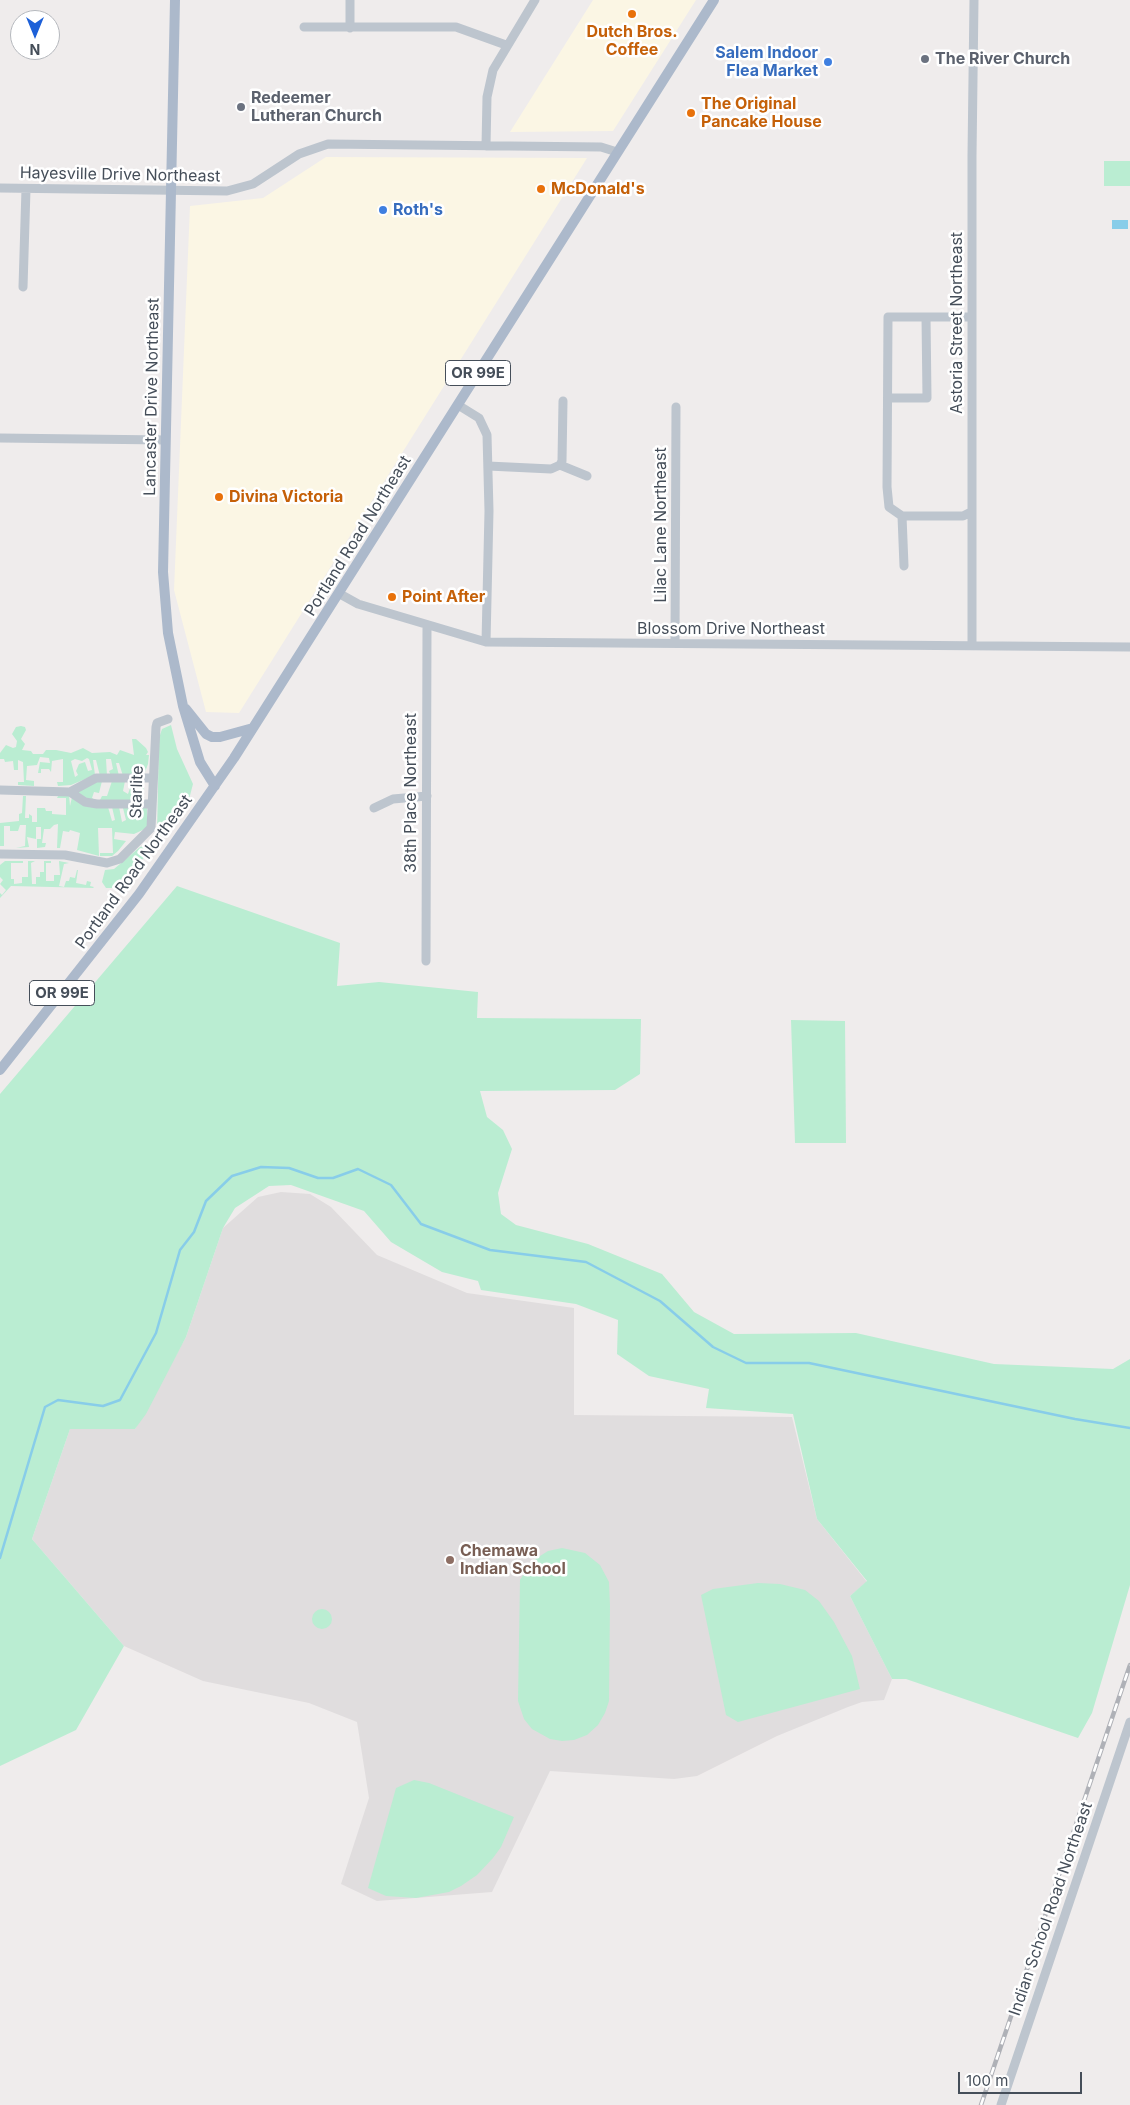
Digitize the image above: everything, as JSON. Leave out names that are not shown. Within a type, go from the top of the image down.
[{"type":"main road","name":"Lancaster Drive Northeast","points":[[175,0],[163,572],[166,615],[183,706],[200,762],[215,786]]},
{"type":"main road","name":"Portland Road Northeast","points":[[0,1070],[139,894],[254,728],[714,0]]},
{"type":"main road","points":[[183,706],[206,734],[212,737],[220,737],[254,728]]},
{"type":"street","points":[[350,0],[350,28]]},
{"type":"street","points":[[486,146],[490,82],[493,70],[535,0]]},
{"type":"street","name":"Astoria Street Northeast","points":[[972,645],[974,0]]},
{"type":"street","points":[[304,27],[456,27],[506,46]]},
{"type":"street","name":"Hayesville Drive Northeast","points":[[0,188],[172,192],[226,191],[242,188],[264,178],[299,154],[328,144],[601,147],[617,152]]},
{"type":"street","points":[[23,287],[26,189]]},
{"type":"street","points":[[971,512],[963,516],[902,516],[889,507],[888,317],[972,318]]},
{"type":"street","points":[[888,398],[927,398],[926,318]]},
{"type":"street","points":[[488,466],[552,469],[560,465],[562,461],[563,401]]},
{"type":"street","points":[[458,405],[474,413],[484,424],[488,444],[486,642]]},
{"type":"street","name":"Lilac Lane Northeast","points":[[675,644],[676,407]]},
{"type":"street","points":[[0,438],[165,440]]},
{"type":"street","points":[[560,465],[587,476]]},
{"type":"street","points":[[902,516],[904,566]]},
{"type":"street","name":"Blossom Drive Northeast","points":[[340,594],[358,604],[486,642],[1130,647]]},
{"type":"street","name":"38th Place Northeast","points":[[426,961],[427,626]]},
{"type":"street","name":"Starlite","points":[[0,854],[65,855],[112,863],[120,859],[151,828],[156,727],[157,723],[168,718]]},
{"type":"street","points":[[0,790],[70,792],[96,778],[152,778]]},
{"type":"street","points":[[70,792],[85,802],[97,804],[152,804]]},
{"type":"street","points":[[374,808],[393,799],[426,796]]},
{"type":"street","name":"Indian School Road Northeast","points":[[1001,2105],[1130,1722]]},
{"type":"shaded area","points":[[593,0],[696,0],[613,131],[510,132]]},
{"type":"shaded area","points":[[326,157],[587,158],[239,713],[206,712],[174,590],[190,206],[263,198]]},
{"type":"shaded area","name":"Chemawa Indian School","points":[[281,1192],[310,1194],[331,1207],[377,1255],[467,1293],[574,1308],[574,1415],[792,1417],[817,1519],[867,1582],[850,1596],[892,1679],[884,1700],[862,1702],[848,1707],[777,1736],[697,1776],[674,1779],[550,1771],[492,1892],[377,1901],[341,1884],[369,1798],[357,1722],[309,1703],[203,1681],[124,1646],[32,1539],[70,1429],[135,1429],[186,1337],[223,1228],[258,1197]]},
{"type":"green space","points":[[1104,161],[1130,161],[1130,186],[1104,186]]},
{"type":"green space","points":[[171,725],[177,749],[193,784],[188,803],[129,876],[117,888],[106,888],[102,882],[105,870],[114,869],[140,847],[149,845],[157,834],[159,738],[162,729]]},
{"type":"green space","points":[[16,727],[25,727],[26,730],[21,739],[25,744],[22,750],[31,751],[33,754],[43,754],[46,750],[71,753],[83,748],[92,753],[110,752],[117,755],[120,750],[134,755],[132,739],[136,739],[148,752],[146,755],[149,755],[148,764],[145,772],[140,777],[123,776],[119,763],[116,763],[119,776],[111,776],[109,771],[113,769],[111,759],[106,759],[107,776],[100,776],[96,760],[93,760],[95,775],[71,785],[58,786],[57,782],[63,782],[63,759],[52,761],[51,772],[49,769],[41,769],[41,773],[38,773],[40,762],[50,763],[49,758],[40,757],[37,765],[27,766],[26,780],[34,781],[34,786],[18,785],[18,782],[24,782],[23,762],[18,760],[18,770],[14,770],[13,761],[5,762],[4,759],[0,759],[0,753],[6,745],[13,748],[16,747],[17,741],[12,734]],"holes":[[[87,758],[92,770],[88,771],[85,762],[79,764],[76,771],[78,775],[75,777],[71,761],[75,759],[82,761]]]},
{"type":"green space","points":[[97,780],[102,781],[99,793],[94,792],[92,798],[98,801],[91,801],[85,805],[108,807],[112,821],[115,820],[112,807],[119,807],[122,822],[126,820],[123,808],[134,805],[133,802],[122,805],[117,802],[99,801],[102,796],[107,796],[112,781],[125,781],[123,791],[128,794],[130,788],[127,781],[134,782],[144,788],[139,807],[147,808],[147,828],[134,834],[115,832],[114,839],[126,841],[112,856],[100,856],[100,853],[113,853],[112,828],[98,828],[99,856],[77,850],[80,833],[70,830],[69,832],[63,831],[60,848],[57,848],[58,824],[50,829],[44,829],[42,843],[46,843],[45,847],[37,848],[37,839],[41,839],[41,827],[36,827],[36,839],[27,837],[29,847],[16,848],[25,846],[26,825],[20,825],[18,831],[10,831],[10,826],[4,826],[4,846],[0,846],[0,823],[19,821],[19,814],[22,813],[23,796],[26,796],[25,818],[29,818],[29,814],[32,816],[32,822],[37,822],[37,808],[45,808],[46,811],[52,811],[52,814],[66,815],[66,798],[57,798],[58,796],[69,795],[70,806],[72,797],[79,795],[78,792],[82,786]]},
{"type":"green space","points":[[5,861],[23,861],[23,863],[11,863],[11,879],[14,879],[14,884],[22,883],[22,877],[28,877],[28,861],[35,861],[31,863],[32,884],[36,884],[36,877],[40,877],[40,872],[44,872],[44,861],[51,861],[51,863],[46,863],[46,881],[54,881],[54,875],[60,875],[59,861],[69,863],[64,864],[59,886],[64,887],[70,877],[75,878],[78,870],[76,883],[86,885],[87,881],[91,882],[90,886],[94,887],[93,888],[11,886],[0,898],[0,893],[2,895],[6,890],[0,884],[3,880],[0,877],[0,865]]},
{"type":"green space","points":[[177,886],[340,943],[337,986],[379,982],[478,992],[477,1018],[641,1019],[640,1074],[615,1090],[480,1091],[487,1117],[503,1130],[512,1149],[498,1193],[501,1214],[516,1225],[588,1244],[662,1274],[694,1312],[734,1334],[856,1333],[994,1364],[1113,1369],[1130,1359],[1130,1585],[1092,1713],[1078,1738],[906,1679],[892,1679],[850,1596],[867,1581],[817,1519],[793,1414],[706,1408],[709,1389],[649,1376],[617,1354],[618,1320],[576,1304],[481,1290],[478,1281],[442,1272],[391,1242],[364,1211],[291,1185],[269,1186],[235,1208],[223,1228],[186,1337],[146,1414],[135,1429],[70,1429],[32,1539],[124,1646],[76,1730],[0,1766],[0,1094]]},
{"type":"green space","points":[[791,1020],[845,1021],[846,1143],[795,1143]]},
{"type":"green space","points":[[562,1548],[585,1553],[600,1565],[609,1582],[610,1606],[609,1701],[605,1713],[598,1725],[587,1735],[574,1740],[562,1741],[550,1739],[532,1729],[524,1719],[518,1701],[520,1580],[532,1561],[548,1551]]},
{"type":"green space","points":[[758,1583],[780,1584],[805,1590],[819,1601],[834,1622],[852,1656],[860,1689],[738,1722],[726,1715],[701,1595],[713,1589]]},
{"type":"green space","points":[[322,1609],[329,1612],[332,1619],[329,1626],[322,1629],[315,1626],[312,1619],[315,1612]]},
{"type":"green space","points":[[414,1780],[429,1783],[514,1817],[501,1847],[493,1858],[477,1875],[461,1886],[449,1892],[416,1898],[386,1896],[368,1888],[396,1788]]},
{"type":"water","points":[[1112,220],[1128,220],[1128,229],[1112,229]]},
{"type":"waterway","points":[[0,1558],[45,1407],[58,1400],[103,1406],[120,1400],[156,1333],[180,1250],[194,1232],[206,1201],[232,1176],[261,1167],[289,1168],[318,1178],[333,1178],[358,1169],[391,1185],[421,1224],[490,1250],[586,1262],[660,1301],[713,1347],[746,1363],[809,1363],[1075,1419],[1130,1428]]},
{"type":"railway","points":[[981,2105],[1130,1665]]},
{"type":"place","name":"Dutch Bros. Coffee","points":[[632,14]]},
{"type":"place","name":"The River Church","points":[[925,59]]},
{"type":"place","name":"Salem Indoor Flea Market","points":[[828,62]]},
{"type":"place","name":"Redeemer Lutheran Church","points":[[241,107]]},
{"type":"place","name":"The Original Pancake House","points":[[691,113]]},
{"type":"place","name":"McDonald's","points":[[541,189]]},
{"type":"place","name":"Roth's","points":[[383,210]]},
{"type":"place","name":"Divina Victoria","points":[[219,497]]},
{"type":"place","name":"Point After","points":[[392,597]]},
{"type":"place","name":"Chemawa Indian School","points":[[450,1560]]}]
